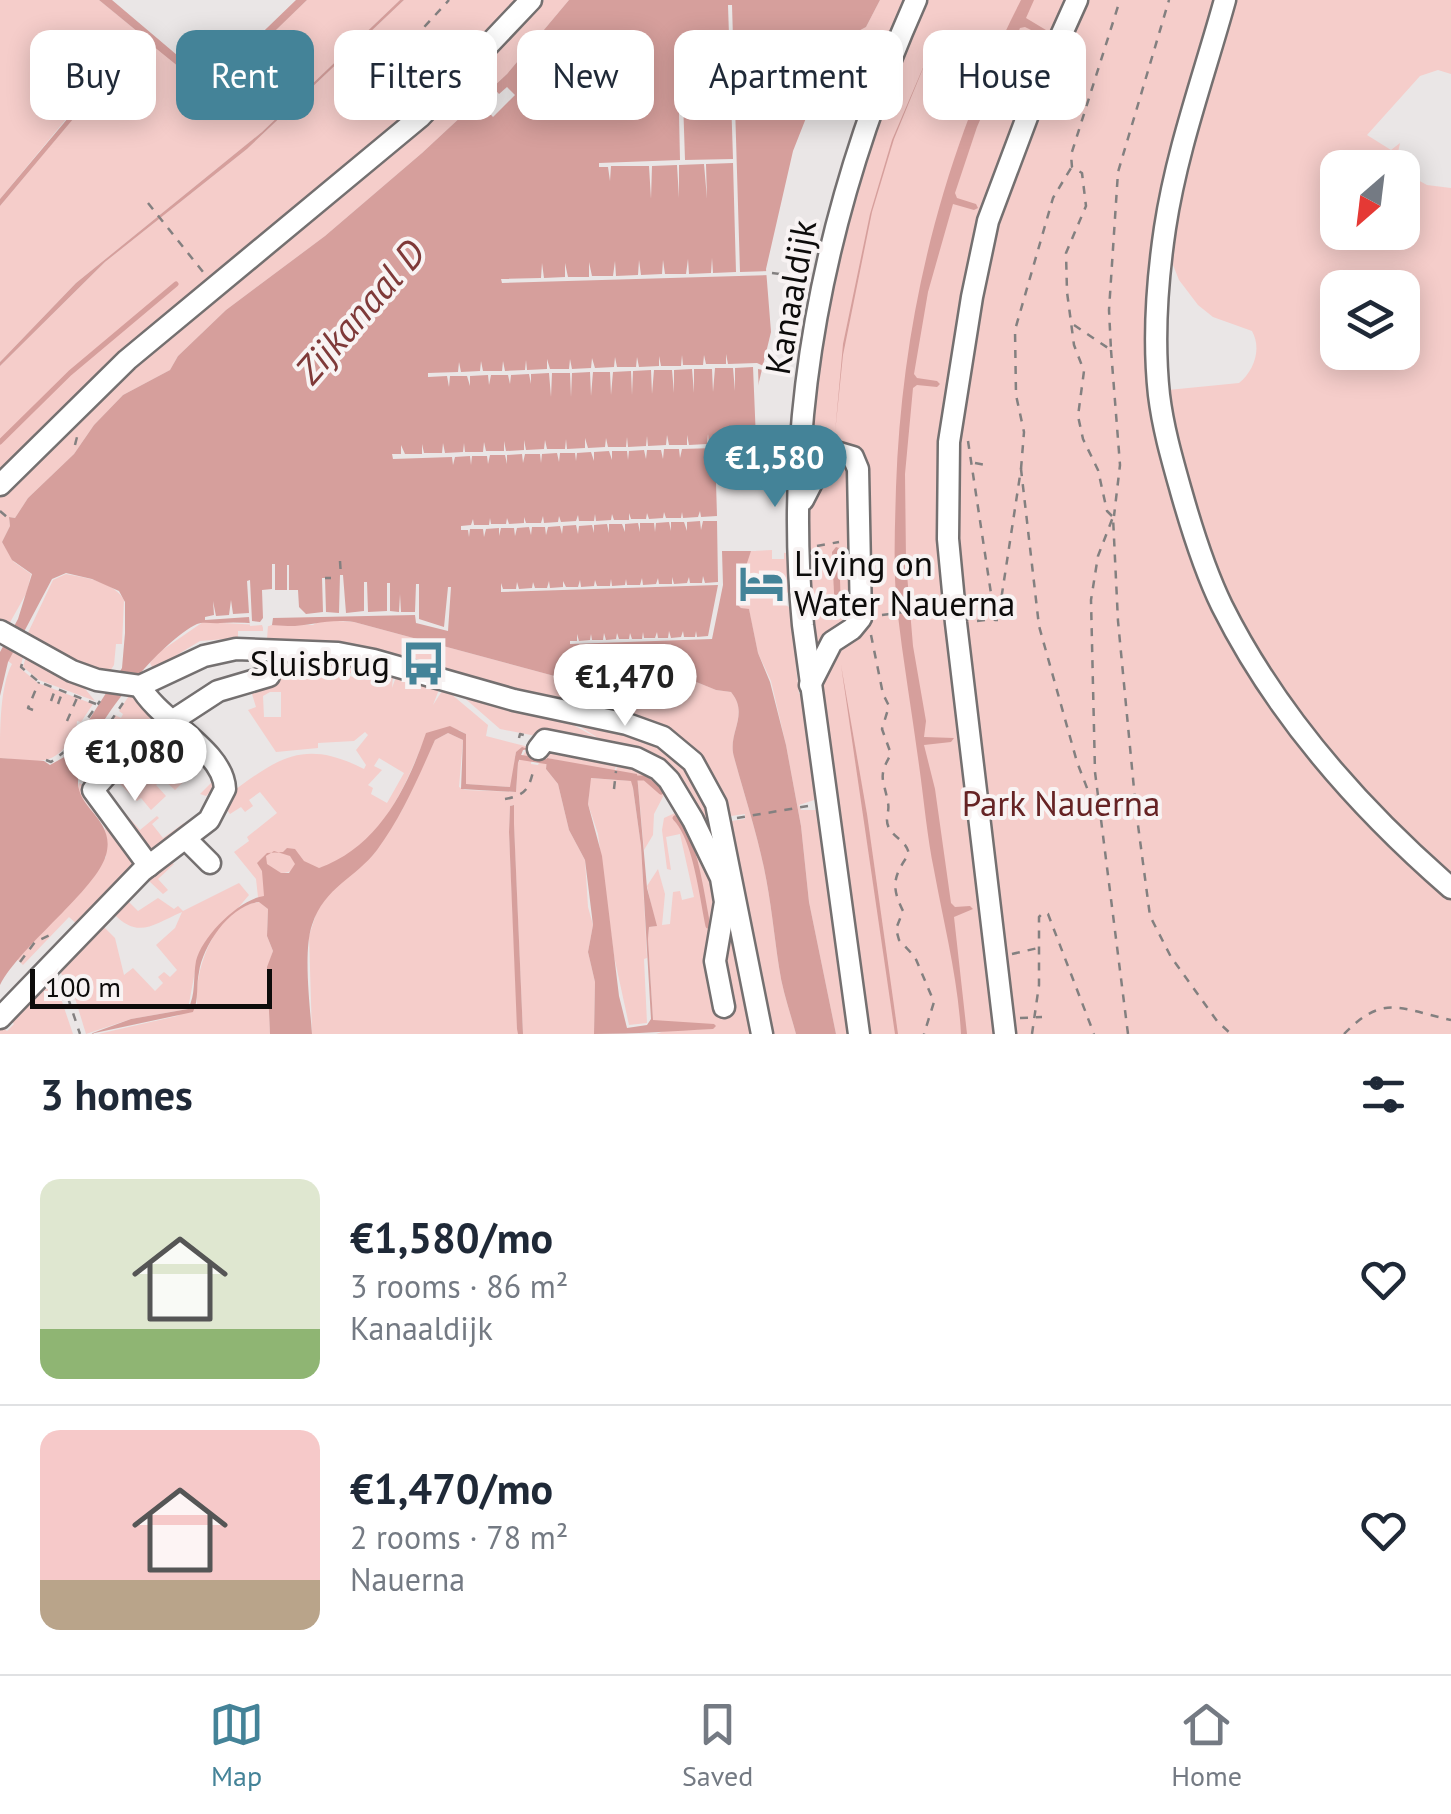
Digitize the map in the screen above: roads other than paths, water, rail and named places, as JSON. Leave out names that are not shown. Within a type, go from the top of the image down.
[{"type":"street","points":[[0,485],[82,402],[210,290],[402,133],[531,0]]},
{"type":"street","name":"Kanaaldijk","points":[[858,1034],[800,600],[800,503],[808,380],[821,282],[834,225],[858,146],[916,0]]},
{"type":"street","points":[[1006,1034],[956,623],[948,539],[948,459],[972,297],[988,221],[1040,80],[1077,0]]},
{"type":"street","points":[[1225,0],[1180,146],[1165,230],[1157,364],[1168,448],[1210,580],[1252,659],[1350,789],[1451,888]]},
{"type":"street","points":[[800,503],[826,458],[836,452],[848,454],[858,469],[861,618],[832,642],[810,684]]},
{"type":"street","points":[[8,641],[72,671],[137,686],[221,651],[312,651],[374,660],[490,695],[648,730],[681,749],[703,777],[718,812],[728,886],[762,1034]]},
{"type":"street","points":[[172,721],[218,691],[269,676]]},
{"type":"street","points":[[0,1018],[149,866],[210,820],[226,782],[219,767],[137,686]]},
{"type":"street","points":[[538,748],[542,742],[559,741],[625,754],[658,770],[669,780],[728,886],[715,961],[724,1006]]},
{"type":"street","points":[[123,755],[93,790],[149,866]]},
{"type":"street","points":[[186,839],[210,863]]},
{"type":"water","points":[[99,0],[112,0],[147,30],[136,30]]},
{"type":"water","points":[[296,0],[307,0],[276,30],[265,30]]},
{"type":"water","points":[[400,0],[404,0],[372,30],[369,30]]},
{"type":"water","name":"Zijkanaal D","points":[[569,0],[880,0],[866,27],[860,30],[674,30],[674,120],[805,120],[793,151],[766,269],[771,332],[757,390],[759,452],[751,551],[736,603],[749,609],[786,745],[801,826],[809,902],[836,1034],[796,1034],[780,975],[764,868],[734,757],[738,708],[731,692],[689,679],[663,680],[630,671],[584,684],[345,621],[288,626],[200,623],[180,635],[142,671],[91,742],[78,781],[83,799],[106,833],[106,855],[100,869],[0,985],[0,758],[44,761],[50,765],[66,756],[122,668],[125,633],[125,602],[119,591],[66,573],[52,579],[8,662],[0,696],[0,652],[18,619],[32,574],[12,560],[2,542],[10,526],[9,517],[15,518],[28,498],[74,454],[94,425],[123,395],[170,370],[178,356],[226,310],[325,236],[458,120],[497,120],[497,83],[517,62],[517,120],[654,120],[654,30],[544,30]]},
{"type":"water","points":[[1021,0],[1034,0],[1026,18],[1046,30],[1007,30]]},
{"type":"water","points":[[156,37],[176,54],[176,65],[156,48]]},
{"type":"water","points":[[334,63],[314,85],[314,82]]},
{"type":"water","points":[[66,120],[72,120],[0,206],[0,199]]},
{"type":"water","points":[[278,120],[105,262],[0,366],[76,283]]},
{"type":"water","points":[[902,120],[872,212],[843,355],[835,433],[843,344],[870,214]]},
{"type":"water","points":[[968,120],[980,120],[955,193],[957,198],[978,208],[953,204],[928,292],[914,374],[940,384],[913,388],[905,474],[906,560],[933,565],[910,569],[907,574],[913,646],[926,721],[924,737],[954,738],[951,742],[924,745],[935,789],[951,903],[973,909],[954,917],[967,1034],[961,1034],[954,972],[929,844],[897,608],[895,563],[896,487],[907,360],[932,236]]},
{"type":"water","points":[[836,547],[841,612],[838,614],[832,552]]},
{"type":"water","points":[[841,665],[867,814],[898,1034],[895,1034]]},
{"type":"water","points":[[450,726],[466,734],[466,784],[510,787],[516,752],[522,747],[528,749],[523,750],[518,763],[516,792],[461,789],[463,740],[448,733],[435,740],[386,837],[368,860],[332,892],[312,925],[308,964],[312,1034],[270,1034],[267,967],[273,951],[267,936],[268,909],[259,902],[238,910],[212,939],[202,961],[193,1012],[90,1034],[131,1019],[188,1009],[196,961],[206,941],[234,911],[264,896],[262,871],[257,863],[267,853],[271,853],[266,856],[267,864],[281,873],[289,873],[295,864],[290,856],[278,852],[287,848],[295,849],[304,861],[319,868],[358,846],[388,814],[410,775],[426,733]]},
{"type":"water","points":[[547,758],[637,774],[647,888],[657,926],[649,927],[648,939],[653,1020],[714,1024],[713,1029],[594,1034],[595,982],[588,952],[593,925],[585,860],[569,830],[558,784],[546,769]],"holes":[[[591,778],[631,781],[641,846],[651,1019],[647,1025],[627,1028],[619,996],[602,856],[588,804]]]},
{"type":"water","points":[[514,805],[523,1034],[518,1034],[517,1029],[509,832],[510,806]]},
{"type":"waterway","points":[[0,442],[70,373],[176,284]]},
{"type":"waterway","points":[[518,757],[549,762]]},
{"type":"waterway","points":[[635,778],[645,778],[661,792]]},
{"type":"waterway","points":[[675,818],[693,854],[708,926]]},
{"type":"place","name":"Living on Water Nauerna","points":[[761,583]]},
{"type":"place","name":"Sluisbrug","points":[[423,663]]},
{"type":"park label","name":"Park Nauerna","points":[[1061,803]]}]
